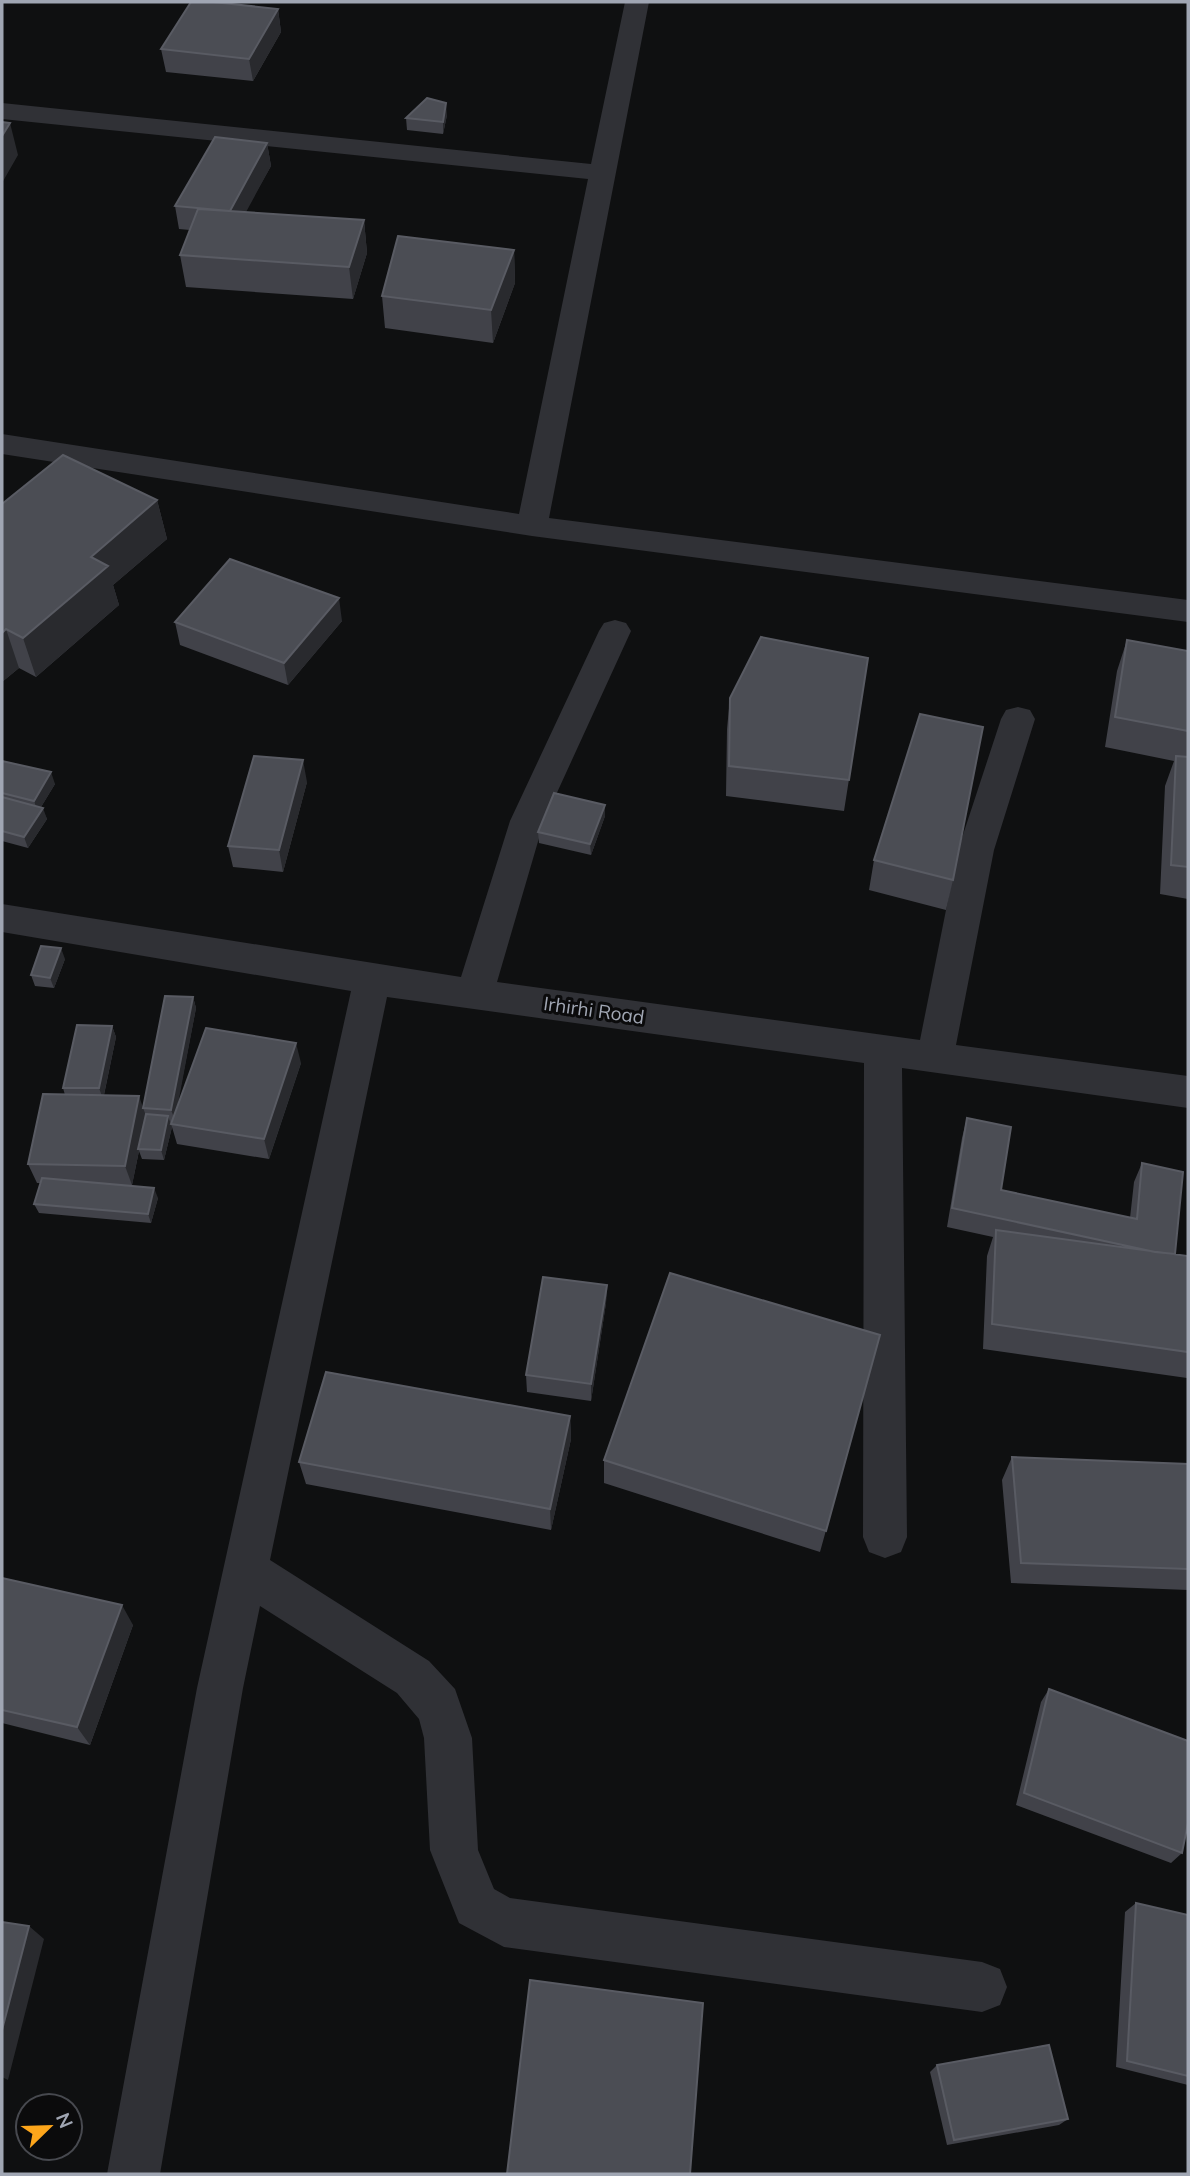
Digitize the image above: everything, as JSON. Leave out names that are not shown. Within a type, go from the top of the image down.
[{"type":"street","points":[[532,526],[637,2]]},
{"type":"street","points":[[2,111],[603,173]]},
{"type":"street","points":[[2,444],[532,526],[1188,611]]},
{"type":"street","points":[[475,993],[527,821],[615,631]]},
{"type":"street","points":[[935,1057],[976,850],[1018,719]]},
{"type":"street","name":"Irhirhi Road","points":[[2,918],[372,980],[1188,1092]]},
{"type":"street","points":[[133,2174],[220,1688],[372,980]]},
{"type":"street","points":[[883,1050],[885,1537]]},
{"type":"street","points":[[245,1570],[413,1677],[438,1706],[448,1738],[454,1850],[476,1906],[504,1922],[982,1987]]},
{"type":"building","points":[[191,2],[278,9],[249,59],[161,49]]},
{"type":"building","points":[[427,98],[446,103],[443,122],[406,118]]},
{"type":"building","points":[[2,122],[10,123],[2,136]]},
{"type":"building","points":[[215,137],[267,143],[230,211],[175,206]]},
{"type":"building","points":[[198,209],[364,220],[349,267],[180,255]]},
{"type":"building","points":[[398,236],[514,250],[491,310],[382,296]]},
{"type":"building","points":[[63,455],[157,500],[91,557],[108,566],[23,638],[6,629],[2,633],[2,504]]},
{"type":"building","points":[[230,559],[339,598],[284,663],[175,622]]},
{"type":"building","points":[[761,637],[868,658],[849,780],[729,766],[730,698]]},
{"type":"building","points":[[1127,640],[1188,651],[1188,731],[1115,717]]},
{"type":"building","points":[[920,714],[983,727],[953,880],[874,860]]},
{"type":"building","points":[[254,756],[303,760],[279,850],[228,846]]},
{"type":"building","points":[[1176,756],[1188,757],[1188,867],[1171,865]]},
{"type":"building","points":[[2,761],[51,772],[34,801],[2,793]]},
{"type":"building","points":[[554,793],[605,805],[590,844],[538,832]]},
{"type":"building","points":[[2,797],[43,808],[24,837],[2,831]]},
{"type":"building","points":[[41,946],[61,948],[50,978],[31,975]]},
{"type":"building","points":[[165,996],[193,997],[171,1110],[143,1108]]},
{"type":"building","points":[[77,1025],[112,1026],[99,1088],[63,1088]]},
{"type":"building","points":[[206,1028],[296,1043],[264,1139],[171,1124]]},
{"type":"building","points":[[43,1094],[139,1096],[125,1166],[28,1164]]},
{"type":"building","points":[[146,1114],[168,1116],[161,1150],[138,1149]]},
{"type":"building","points":[[967,1118],[1011,1127],[1001,1190],[1137,1219],[1142,1163],[1183,1172],[1175,1254],[952,1208]]},
{"type":"building","points":[[42,1178],[154,1188],[148,1214],[34,1204]]},
{"type":"building","points":[[996,1230],[1188,1256],[1188,1352],[992,1324]]},
{"type":"building","points":[[670,1273],[880,1335],[826,1531],[604,1460]]},
{"type":"building","points":[[543,1277],[607,1285],[591,1384],[526,1375]]},
{"type":"building","points":[[326,1372],[570,1416],[550,1509],[299,1462]]},
{"type":"building","points":[[1012,1457],[1188,1464],[1188,1569],[1021,1563]]},
{"type":"building","points":[[2,1578],[122,1605],[77,1727],[2,1710]]},
{"type":"building","points":[[1049,1689],[1188,1741],[1188,1823],[1182,1853],[1024,1793]]},
{"type":"building","points":[[1136,1903],[1188,1915],[1188,2076],[1127,2061]]},
{"type":"building","points":[[2,1922],[29,1926],[2,2030]]},
{"type":"building","points":[[530,1980],[703,2003],[690,2174],[507,2174]]},
{"type":"building","points":[[1049,2045],[1068,2119],[954,2140],[937,2065]]}]
